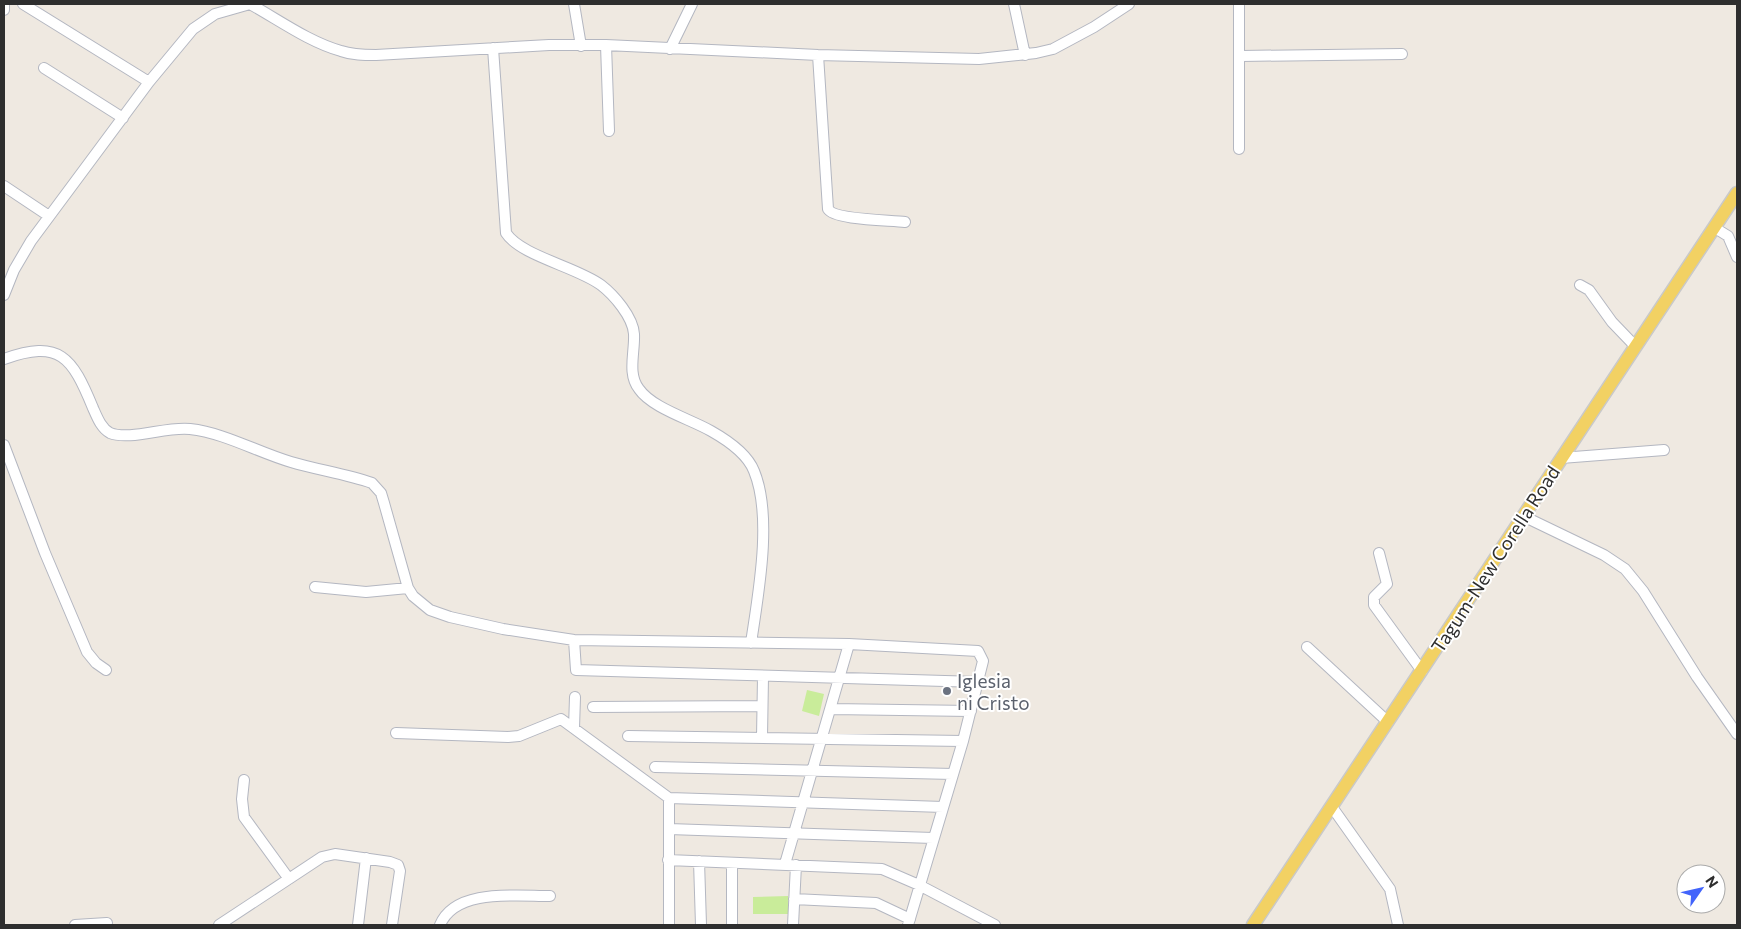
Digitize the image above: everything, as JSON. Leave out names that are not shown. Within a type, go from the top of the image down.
[{"type":"main road","name":"Tagum-New Corella Road","points":[[1253,925],[1737,193]]},
{"type":"street","points":[[4,4],[4,10]]},
{"type":"street","points":[[23,4],[93,45],[149,82]]},
{"type":"street","points":[[4,295],[23,252],[149,82],[203,20],[215,14],[250,4],[308,36],[339,51],[353,54],[376,55],[494,48],[606,45],[818,55],[980,59],[1025,54],[1053,48],[1072,40],[1129,4]]},
{"type":"street","points":[[574,4],[581,46]]},
{"type":"street","points":[[670,49],[692,4]]},
{"type":"street","points":[[1014,4],[1025,54]]},
{"type":"street","points":[[1239,4],[1239,149]]},
{"type":"street","points":[[606,45],[609,131]]},
{"type":"street","points":[[494,48],[506,233],[511,240],[524,248],[601,285],[632,323],[634,332],[632,368],[634,381],[640,391],[653,402],[715,433],[746,457],[754,470],[762,512],[762,544],[751,643]]},
{"type":"street","points":[[1240,56],[1402,54]]},
{"type":"street","points":[[818,55],[828,209],[832,215],[905,222]]},
{"type":"street","points":[[44,68],[123,118]]},
{"type":"street","points":[[4,186],[49,216]]},
{"type":"street","points":[[1715,228],[1728,236],[1737,257]]},
{"type":"street","points":[[1580,285],[1589,290],[1612,322],[1636,347]]},
{"type":"street","points":[[4,359],[40,349],[60,355],[77,375],[100,422],[111,433],[127,434],[175,428],[206,432],[292,462],[372,484],[380,493],[384,503],[408,588],[413,596],[430,610],[450,617],[503,629],[574,640],[850,644],[978,651],[983,661],[971,711],[908,922],[876,903],[794,899]]},
{"type":"street","points":[[4,445],[45,553],[87,652],[96,663],[106,670]]},
{"type":"street","points":[[1561,458],[1664,450]]},
{"type":"street","points":[[1523,516],[1604,555],[1625,569],[1644,591],[1697,677],[1737,734]]},
{"type":"street","points":[[1379,553],[1387,584],[1374,597],[1374,605],[1422,671]]},
{"type":"street","points":[[315,587],[366,592],[408,588]]},
{"type":"street","points":[[574,640],[576,670],[978,682]]},
{"type":"street","points":[[793,925],[794,899],[791,865],[794,833],[850,644]]},
{"type":"street","points":[[1307,648],[1388,722]]},
{"type":"street","points":[[762,677],[762,737]]},
{"type":"street","points":[[574,728],[575,697]]},
{"type":"street","points":[[593,707],[762,706]]},
{"type":"street","points":[[831,709],[971,711]]},
{"type":"street","points":[[396,733],[508,738],[519,736],[560,719],[669,798],[944,806]]},
{"type":"street","points":[[628,736],[963,741]]},
{"type":"street","points":[[655,766],[953,774]]},
{"type":"street","points":[[244,780],[242,799],[244,817],[289,879]]},
{"type":"street","points":[[669,798],[669,925]]},
{"type":"street","points":[[1332,806],[1390,889],[1398,925]]},
{"type":"street","points":[[669,830],[933,838]]},
{"type":"street","points":[[219,925],[326,855],[335,854],[390,862],[400,868],[392,925]]},
{"type":"street","points":[[358,925],[366,858]]},
{"type":"street","points":[[668,860],[882,869],[919,885],[995,925]]},
{"type":"street","points":[[699,861],[701,925]]},
{"type":"street","points":[[732,863],[732,925]]},
{"type":"street","points":[[440,925],[447,913],[467,900],[550,896]]},
{"type":"street","points":[[75,925],[107,923]]},
{"type":"green space","points":[[807,690],[824,694],[819,716],[802,711]]},
{"type":"green space","points":[[788,896],[789,914],[753,914],[753,897]]},
{"type":"place","name":"Iglesia ni Cristo","points":[[947,691]]}]
